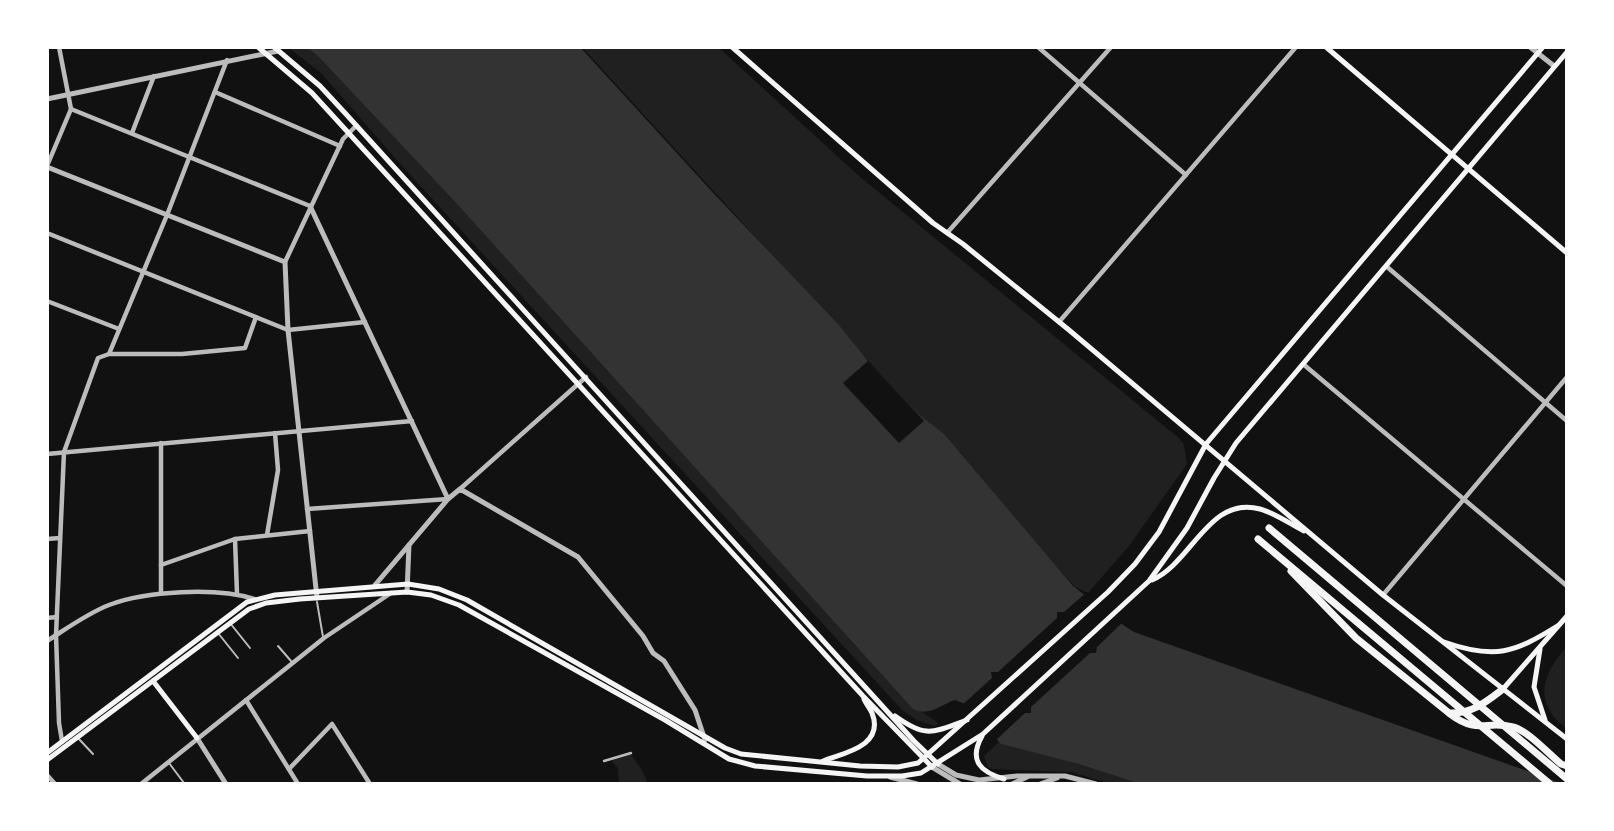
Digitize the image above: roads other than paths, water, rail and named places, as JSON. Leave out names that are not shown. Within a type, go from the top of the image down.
[{"type":"highway","points":[[1269,528],[1552,767],[1567,776]]},
{"type":"highway","points":[[1258,539],[1402,657],[1550,784]]},
{"type":"highway","points":[[1266,545],[1356,638],[1462,723],[1476,727],[1510,726],[1519,729],[1567,766]]},
{"type":"highway","points":[[1450,713],[1461,714],[1473,710],[1503,688]]},
{"type":"main road","points":[[258,47],[312,93],[863,696],[935,766]]},
{"type":"main road","points":[[732,47],[933,223],[1059,322],[1383,595],[1567,739]]},
{"type":"main road","points":[[1327,47],[1567,253]]},
{"type":"main road","points":[[47,753],[239,607],[275,594],[408,584],[439,589],[467,600],[705,736],[747,756],[898,768],[912,765],[926,757],[970,719],[1136,564],[1159,532],[1206,444],[1543,47]]},
{"type":"main road","points":[[276,49],[320,86],[887,710],[926,757]]},
{"type":"main road","points":[[47,760],[230,622],[258,606],[317,598],[407,592],[431,595],[459,606],[665,720],[729,760],[755,766],[890,776],[912,775],[935,766],[983,734],[1149,581],[1188,528],[1224,459],[1567,52]]},
{"type":"main road","points":[[1149,581],[1163,575],[1184,556],[1214,519],[1231,509],[1261,509],[1313,535]]},
{"type":"main road","points":[[1503,688],[1567,616]]},
{"type":"main road","points":[[1439,640],[1467,650],[1489,653],[1513,650],[1559,625]]},
{"type":"main road","points":[[1540,646],[1534,687],[1546,723]]},
{"type":"main road","points":[[153,681],[197,738]]},
{"type":"main road","points":[[821,762],[851,752],[862,746],[871,736],[873,714],[863,696]]},
{"type":"main road","points":[[887,710],[921,731],[949,728],[970,719]]},
{"type":"main road","points":[[983,734],[977,744],[977,762],[982,771],[1008,782]]},
{"type":"street","points":[[59,47],[71,108],[47,166],[285,262]]},
{"type":"street","points":[[251,47],[266,54]]},
{"type":"street","points":[[1038,47],[1186,175]]},
{"type":"street","points":[[947,233],[1111,47]]},
{"type":"street","points":[[1059,322],[1296,47]]},
{"type":"street","points":[[1530,47],[1555,66]]},
{"type":"street","points":[[47,99],[266,54],[276,49]]},
{"type":"street","points":[[109,354],[227,60]]},
{"type":"street","points":[[132,133],[154,76]]},
{"type":"street","points":[[215,92],[340,146]]},
{"type":"street","points":[[71,108],[310,206],[449,499]]},
{"type":"street","points":[[317,598],[288,330],[285,262],[340,146],[356,126]]},
{"type":"street","points":[[47,233],[288,330],[365,322]]},
{"type":"street","points":[[1386,267],[1567,421]]},
{"type":"street","points":[[47,301],[119,329]]},
{"type":"street","points":[[62,741],[56,635],[64,452],[98,358],[109,354],[182,354],[245,348],[256,317]]},
{"type":"street","points":[[1303,364],[1567,586]]},
{"type":"street","points":[[375,585],[449,499],[586,377]]},
{"type":"street","points":[[1383,595],[1567,377]]},
{"type":"street","points":[[47,454],[412,421]]},
{"type":"street","points":[[267,535],[278,470],[275,433]]},
{"type":"street","points":[[161,443],[161,593]]},
{"type":"street","points":[[460,489],[578,558],[643,636],[653,653],[664,661],[695,710],[705,736],[706,747]]},
{"type":"street","points":[[307,509],[449,499]]},
{"type":"street","points":[[161,565],[235,539],[310,531]]},
{"type":"street","points":[[47,539],[60,538]]},
{"type":"street","points":[[235,539],[237,594]]},
{"type":"street","points":[[407,592],[409,545]]},
{"type":"street","points":[[141,784],[148,782],[197,738],[324,638],[392,592]]},
{"type":"street","points":[[47,641],[108,605],[161,593],[237,594],[254,600]]},
{"type":"street","points":[[47,618],[57,617]]},
{"type":"street","points":[[246,700],[298,784]]},
{"type":"street","points":[[289,769],[332,724],[370,784]]},
{"type":"street","points":[[197,738],[226,784]]},
{"type":"street","points":[[604,761],[631,752]]},
{"type":"street","points":[[935,766],[968,779],[1008,782],[1030,776],[1065,776],[1096,784]]},
{"type":"street","points":[[935,766],[960,784]]},
{"type":"street","points":[[47,775],[55,784]]},
{"type":"street","points":[[890,776],[917,784]]},
{"type":"street","points":[[1041,784],[1065,776]]},
{"type":"lane","points":[[317,598],[324,638]]},
{"type":"lane","points":[[230,622],[250,648]]},
{"type":"lane","points":[[217,632],[238,658]]},
{"type":"lane","points":[[278,646],[292,663]]},
{"type":"lane","points":[[77,737],[93,754]]},
{"type":"lane","points":[[168,762],[184,783]]}]
